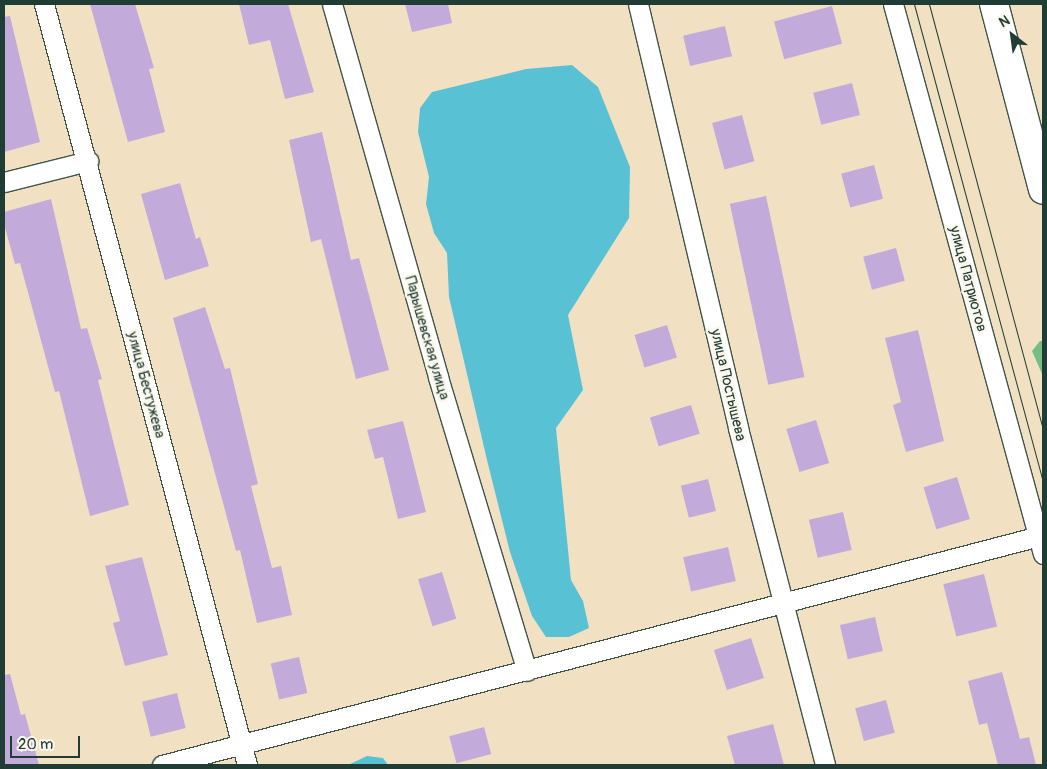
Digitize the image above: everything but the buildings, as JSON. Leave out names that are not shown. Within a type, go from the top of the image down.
[{"type":"main road","points":[[994,4],[1043,190]]},
{"type":"street","name":"улица Бестужева","points":[[44,4],[88,161],[239,745],[247,765]]},
{"type":"street","name":"Парышевская улица","points":[[332,4],[527,671]]},
{"type":"street","name":"улица Постышева","points":[[638,4],[781,600],[825,765]]},
{"type":"street","name":"улица Патриотов","points":[[893,4],[1042,542]]},
{"type":"street","points":[[4,182],[88,161]]},
{"type":"street","points":[[162,765],[527,671],[781,600],[1042,542]]},
{"type":"green space","points":[[1040,341],[1043,341],[1043,376],[1032,351]]},
{"type":"water","points":[[572,65],[598,87],[630,167],[629,218],[568,315],[583,390],[556,428],[571,580],[583,601],[589,628],[569,637],[546,637],[532,616],[510,552],[449,297],[447,253],[434,233],[426,204],[429,177],[418,132],[420,108],[432,92],[526,69]]},
{"type":"water","points":[[367,756],[383,758],[388,765],[348,765]]},
{"type":"tram line","points":[[914,4],[1043,481]]},
{"type":"tram line","points":[[929,4],[1043,429]]}]
